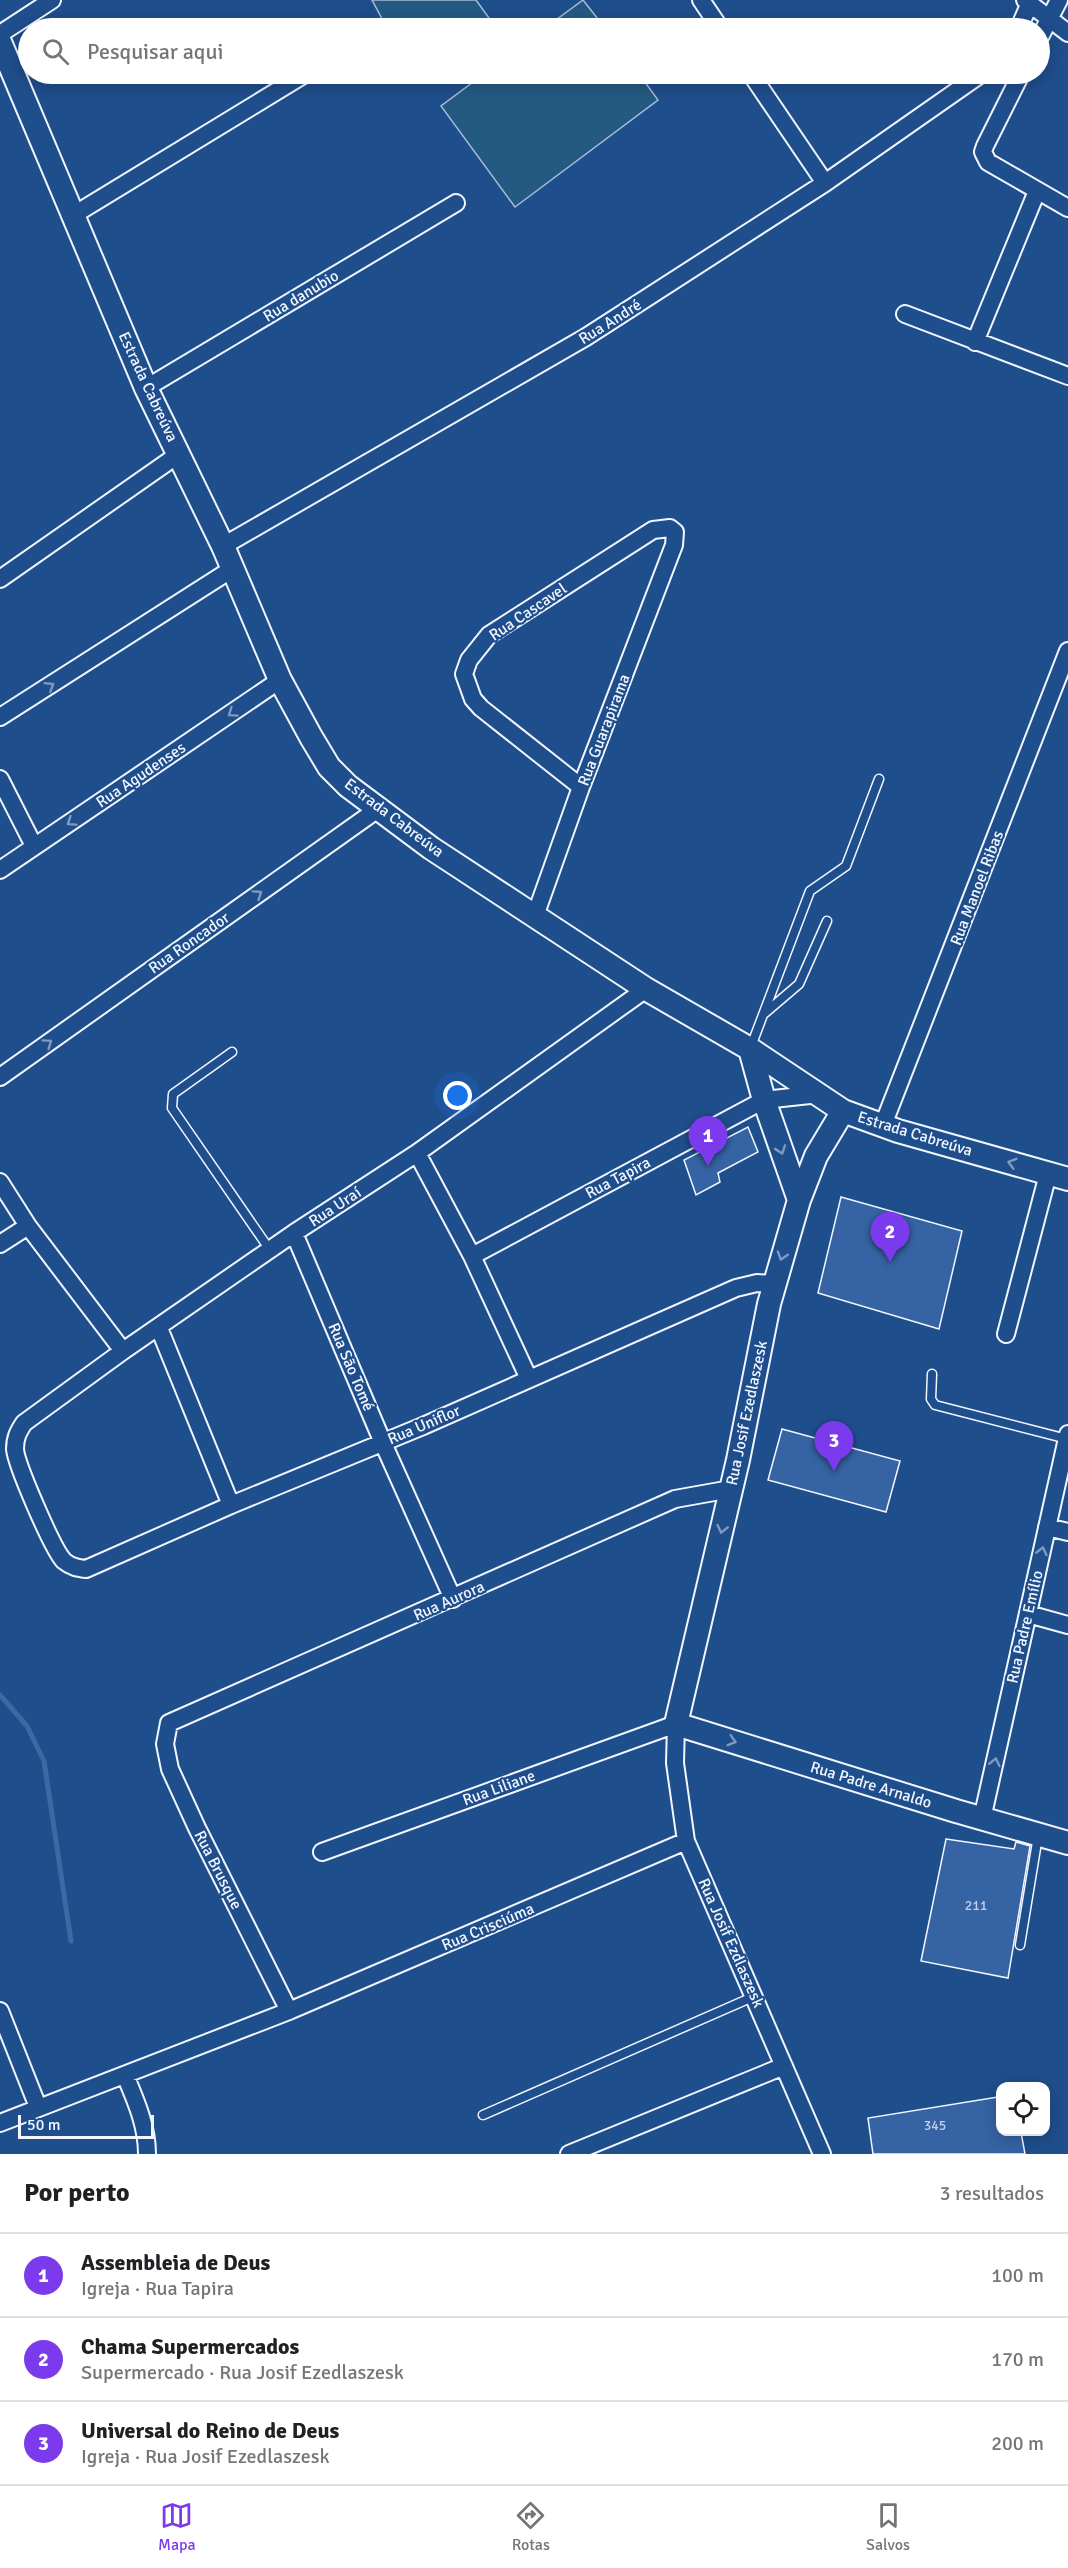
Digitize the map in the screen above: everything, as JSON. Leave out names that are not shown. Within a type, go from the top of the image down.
[{"type":"main road","name":"Estrada Cabreúva","points":[[0,42],[146,388],[223,546],[280,680],[310,737],[329,767],[348,786],[431,848],[646,988],[750,1049],[843,1112],[1058,1176]]},
{"type":"main road","points":[[750,1049],[764,1100],[799,1200]]},
{"type":"main road","name":"Rua Josif Ezedlaszesk","points":[[676,1724],[731,1490],[774,1284],[799,1200],[816,1156],[843,1112]]},
{"type":"main road","name":"Rua Padre Arnaldo","points":[[676,1724],[982,1819],[1068,1843]]},
{"type":"street","points":[[24,18],[52,0]]},
{"type":"street","points":[[701,0],[713,18]]},
{"type":"street","points":[[1049,18],[1059,0]]},
{"type":"street","points":[[1022,18],[1027,2],[1046,18]]},
{"type":"street","points":[[1050,21],[1068,33]]},
{"type":"street","points":[[0,34],[18,22]]},
{"type":"street","points":[[72,216],[289,84]]},
{"type":"street","points":[[758,84],[825,183]]},
{"type":"street","name":"Rua André","points":[[223,546],[586,337],[825,183],[967,84]]},
{"type":"street","points":[[1016,84],[985,146],[985,157],[994,166],[1068,208]]},
{"type":"street","points":[[975,342],[1036,191]]},
{"type":"street","name":"Rua danubio","points":[[146,388],[456,203]]},
{"type":"street","points":[[905,314],[1068,376]]},
{"type":"street","points":[[0,579],[179,454]]},
{"type":"street","name":"Rua Cascavel","points":[[581,787],[480,708],[467,687],[464,674],[469,660],[489,635],[653,530],[670,528],[676,537],[674,545]]},
{"type":"street","name":"Rua Guarapirama","points":[[535,916],[581,787],[674,545]]},
{"type":"street","points":[[0,717],[232,568]]},
{"type":"street","name":"Rua Manoel Ribas","points":[[883,1125],[1068,651]]},
{"type":"street","name":"Rua Agudenses","points":[[0,870],[280,680]]},
{"type":"street","points":[[0,779],[34,846]]},
{"type":"street","name":"Rua Roncador","points":[[0,1077],[378,809]]},
{"type":"street","name":"Rua Uraí","points":[[74,1568],[56,1550],[15,1452],[16,1434],[24,1423],[123,1351],[294,1233],[417,1153],[646,988]]},
{"type":"street","points":[[764,1100],[819,1094]]},
{"type":"street","name":"Rua Tapira","points":[[472,1256],[764,1100]]},
{"type":"street","points":[[417,1153],[472,1256],[529,1379]]},
{"type":"street","points":[[1006,1334],[1058,1176]]},
{"type":"street","points":[[0,1182],[28,1226],[123,1351]]},
{"type":"street","points":[[0,1244],[28,1226]]},
{"type":"street","name":"Rua São Tomé","points":[[294,1233],[382,1443],[453,1599]]},
{"type":"street","name":"Rua Uniflor","points":[[74,1568],[86,1569],[231,1505],[382,1443],[736,1288],[757,1283],[774,1284]]},
{"type":"street","points":[[159,1328],[231,1505]]},
{"type":"street","name":"Rua Padre Emílio","points":[[982,1819],[1067,1437]]},
{"type":"street","name":"Rua Aurora","points":[[169,1723],[675,1500],[731,1490]]},
{"type":"street","points":[[1047,1527],[1068,1532]]},
{"type":"street","points":[[1028,1614],[1068,1625]]},
{"type":"street","name":"Rua Brusque","points":[[169,1723],[165,1744],[170,1769],[197,1828],[289,2011]]},
{"type":"street","name":"Rua Josif Ezdlaszesk","points":[[676,1724],[675,1763],[686,1841],[822,2154]]},
{"type":"street","name":"Rua Liliane","points":[[322,1852],[676,1724]]},
{"type":"street","name":"Rua Crisciúma","points":[[0,2123],[289,2011],[686,1841]]},
{"type":"street","points":[[0,2011],[38,2107]]},
{"type":"street","points":[[569,2154],[784,2066]]},
{"type":"street","points":[[125,2075],[140,2113],[147,2140],[147,2154]]},
{"type":"lane","points":[[750,1049],[810,891],[846,866],[879,779]]},
{"type":"lane","points":[[764,1013],[799,984],[827,921]]},
{"type":"lane","points":[[232,1052],[173,1094],[172,1108],[270,1250]]},
{"type":"lane","points":[[932,1374],[931,1400],[935,1405],[1067,1437]]},
{"type":"lane","points":[[1020,1945],[1038,1836]]},
{"type":"lane","points":[[483,2115],[755,1996]]},
{"type":"shaded area","points":[[372,0],[476,0],[489,18],[382,18]]},
{"type":"shaded area","points":[[583,0],[597,18],[559,18]]},
{"type":"shaded area","points":[[471,84],[646,84],[658,100],[515,207],[441,106]]},
{"type":"building","points":[[748,1127],[758,1152],[718,1173],[720,1182],[696,1195],[684,1160]]},
{"type":"building","points":[[841,1197],[962,1231],[939,1329],[818,1293]]},
{"type":"building","points":[[782,1429],[900,1461],[886,1512],[768,1480]]},
{"type":"building","points":[[946,1839],[1014,1849],[1016,1842],[1030,1846],[1008,1978],[921,1961]]},
{"type":"building","points":[[996,2098],[996,2136],[1022,2136],[1025,2154],[873,2154],[868,2118]]},
{"type":"waterway","points":[[0,1695],[27,1726],[44,1761],[71,1941]]},
{"type":"place","name":"Assembleia de Deus","points":[[708,1166]]},
{"type":"place","name":"Chama Supermercados","points":[[890,1262]]},
{"type":"place","name":"Universal do Reino de Deus","points":[[834,1471]]}]
